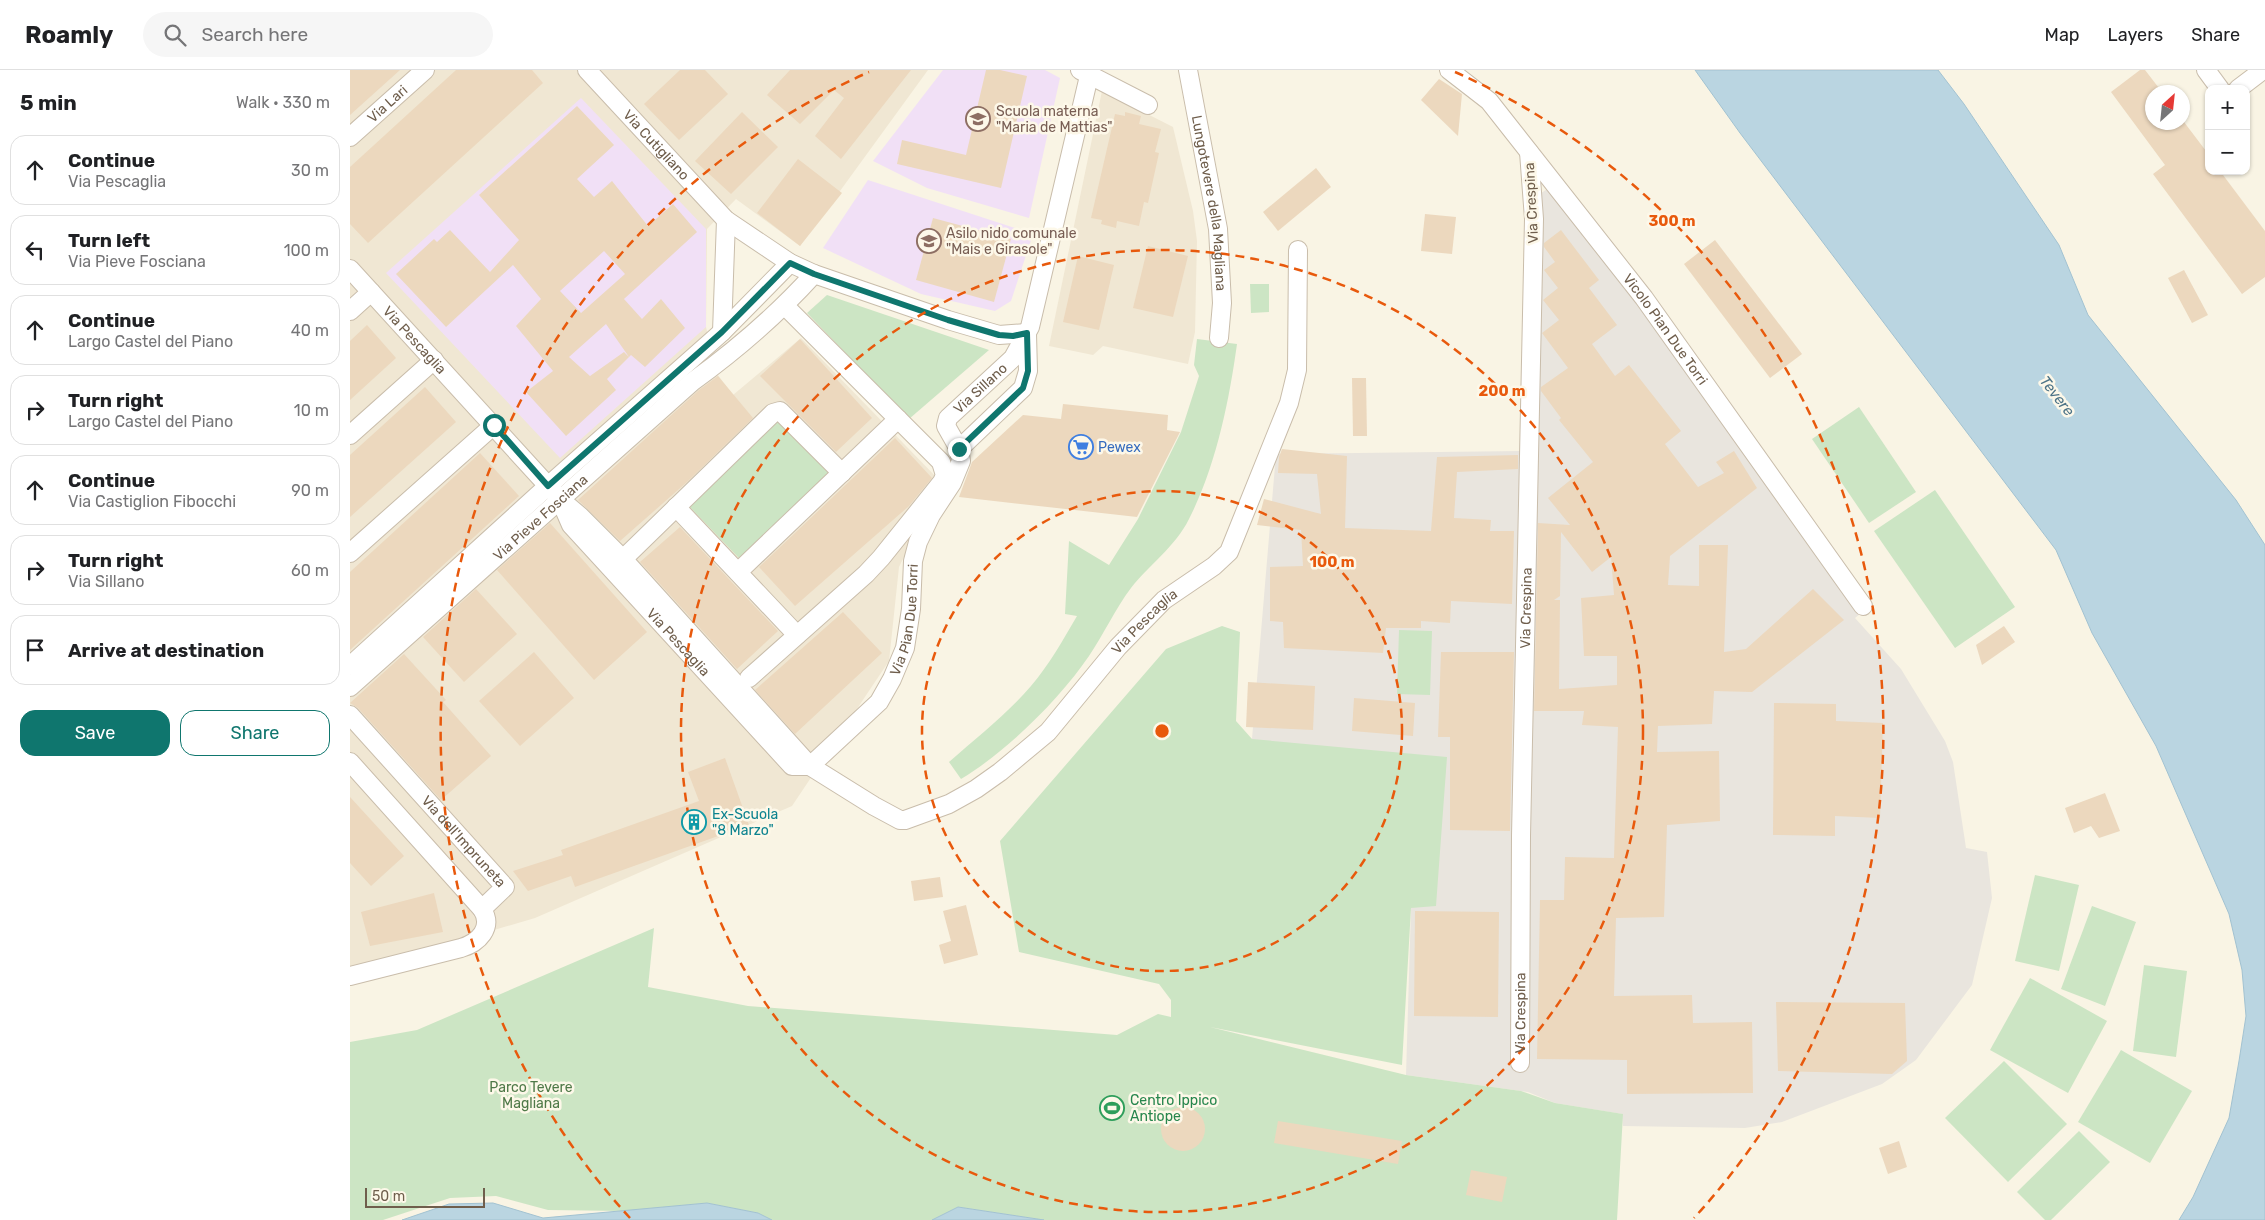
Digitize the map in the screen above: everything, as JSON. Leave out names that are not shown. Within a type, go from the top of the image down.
[{"type":"street","name":"Via Lari","points":[[350,137],[424,70]]},
{"type":"street","name":"Via Cutigliano","points":[[587,70],[726,220],[790,263],[814,274],[948,320],[999,335],[1013,336],[1027,333]]},
{"type":"street","name":"Lungotevere della Magliana","points":[[1188,70],[1218,229],[1222,303],[1218,338]]},
{"type":"street","name":"Vicolo Pian Due Torri","points":[[1449,70],[1489,101],[1644,298],[1863,606]]},
{"type":"street","points":[[2206,70],[2217,85]]},
{"type":"street","points":[[2243,85],[2263,70]]},
{"type":"street","points":[[1084,73],[1148,105]]},
{"type":"street","name":"Via Sillano","points":[[1027,333],[1028,371],[1023,388],[959,449],[946,426],[948,418],[1013,358],[1027,333],[1058,216],[1084,73]]},
{"type":"street","name":"Via Crespina","points":[[1520,1063],[1521,836],[1534,219],[1529,152]]},
{"type":"street","points":[[722,332],[726,220]]},
{"type":"street","name":"Via Pescaglia","points":[[350,268],[560,499],[580,516],[623,560],[810,766],[874,806],[900,820],[905,820],[949,804],[988,781],[1048,732],[1118,647],[1144,619],[1181,586],[1225,557],[1234,542],[1289,403],[1296,376],[1298,352],[1298,250]]},
{"type":"street","name":"Via Pieve Fosciana","points":[[350,666],[548,486],[722,332],[790,263]]},
{"type":"street","name":"Via Pieve Fosciana","points":[[350,687],[692,382],[734,352],[784,306],[814,274]]},
{"type":"street","points":[[350,311],[371,292]]},
{"type":"street","points":[[749,678],[876,564],[942,482],[945,475],[941,462],[784,306]]},
{"type":"street","points":[[350,435],[434,360]]},
{"type":"street","points":[[623,560],[773,413],[780,411],[842,473]]},
{"type":"street","points":[[738,572],[898,420]]},
{"type":"street","points":[[350,553],[494,425]]},
{"type":"street","name":"Via Pian Due Torri","points":[[810,766],[879,702],[892,679],[905,648],[913,561],[918,542],[930,515],[952,483],[961,462],[959,449]]},
{"type":"street","name":"Via Pescaglia","points":[[560,499],[571,525],[792,766],[810,766]]},
{"type":"street","points":[[676,507],[797,635]]},
{"type":"street","name":"Via dell'Impruneta","points":[[350,715],[505,887],[482,909],[350,762]]},
{"type":"street","points":[[350,976],[461,948],[477,942],[486,924],[486,915],[482,909]]},
{"type":"shaded area","points":[[350,70],[928,70],[800,246],[736,199],[707,229],[706,327],[717,374],[733,395],[801,338],[941,482],[899,567],[889,661],[792,806],[535,918],[457,941],[350,966]]},
{"type":"shaded area","name":"Scuola materna \"Maria de Mattias\"","points":[[943,70],[1045,70],[1060,78],[1029,218],[927,188],[873,161]]},
{"type":"shaded area","points":[[1102,91],[1173,127],[1193,211],[1197,241],[1195,332],[1188,364],[1103,346],[1093,355],[1049,346]]},
{"type":"shaded area","points":[[581,98],[706,229],[706,327],[560,458],[386,273]]},
{"type":"shaded area","points":[[1562,179],[1716,384],[1871,605],[1855,618],[1901,669],[1945,741],[1953,762],[1966,848],[1987,852],[1992,898],[1972,985],[1916,1060],[1882,1084],[1782,1122],[1745,1128],[1623,1126],[1622,1114],[1555,1103],[1528,1092],[1406,1075],[1411,908],[1252,739],[1276,454],[1521,451],[1525,204]]},
{"type":"shaded area","name":"Asilo nido comunale \"Mais e Girasole\"","points":[[868,180],[1033,234],[1011,301],[995,311],[921,294],[823,248]]},
{"type":"green space","points":[[1250,284],[1269,284],[1269,312],[1251,313]]},
{"type":"green space","points":[[827,295],[989,350],[909,419],[807,313]]},
{"type":"green space","points":[[1197,339],[1237,344],[1230,388],[1214,456],[1189,519],[1170,547],[1131,588],[1089,656],[1063,690],[1031,724],[996,755],[961,779],[949,762],[1002,716],[1031,686],[1050,661],[1077,616],[1065,614],[1069,541],[1109,565],[1138,519],[1181,432],[1199,376],[1194,365]]},
{"type":"green space","points":[[1859,407],[1916,492],[1869,523],[1812,439]]},
{"type":"green space","points":[[776,417],[830,473],[739,558],[685,502]]},
{"type":"green space","points":[[1935,490],[2015,607],[1955,648],[1874,531]]},
{"type":"green space","name":"Parco Tevere Magliana","points":[[1222,626],[1240,632],[1236,721],[1252,739],[1447,757],[1436,906],[1411,908],[1402,1065],[1210,1027],[1406,1075],[1521,1091],[1555,1103],[1623,1114],[1617,1220],[1044,1220],[958,1207],[932,1220],[772,1220],[758,1213],[707,1203],[625,1211],[548,1210],[496,1196],[450,1198],[383,1220],[350,1220],[350,1042],[417,1030],[654,928],[648,987],[748,1006],[1117,1035],[1158,1014],[1171,1017],[1171,1000],[1159,984],[1019,952],[1000,841],[1166,649]]},
{"type":"green space","points":[[1399,630],[1432,631],[1430,695],[1397,694]]},
{"type":"green space","points":[[2035,875],[2079,885],[2059,971],[2015,961]]},
{"type":"green space","points":[[2092,906],[2136,922],[2105,1006],[2061,989]]},
{"type":"green space","points":[[2144,965],[2187,971],[2176,1057],[2133,1051]]},
{"type":"green space","points":[[2030,978],[2107,1021],[2068,1093],[1990,1050]]},
{"type":"green space","points":[[2121,1050],[2192,1091],[2150,1163],[2078,1122]]},
{"type":"green space","points":[[2004,1061],[2067,1124],[2008,1182],[1945,1118]]},
{"type":"green space","points":[[2079,1131],[2110,1162],[2051,1220],[2045,1220],[2017,1192]]},
{"type":"water","name":"Tevere","points":[[1695,70],[1938,70],[1964,104],[2059,245],[2088,315],[2236,500],[2265,545],[2265,1220],[2179,1220],[2193,1197],[2229,1118],[2246,1016],[2242,970],[2229,914],[2156,746],[2092,633],[2056,550],[1740,133]]},
{"type":"water","points":[[493,1203],[543,1218],[707,1203],[758,1213],[772,1220],[402,1220],[449,1204]]},
{"type":"water","points":[[958,1207],[1044,1220],[932,1220]]},
{"type":"building","points":[[350,70],[400,70],[350,115]]},
{"type":"building","points":[[456,70],[532,70],[543,83],[368,243],[350,224],[350,167]]},
{"type":"building","points":[[680,70],[705,70],[728,94],[679,140],[644,104]]},
{"type":"building","points":[[790,70],[911,70],[841,159],[815,136],[844,98],[834,90],[800,124],[767,95]]},
{"type":"building","points":[[986,70],[1000,70],[1027,76],[1001,188],[897,164],[902,140],[966,155]]},
{"type":"building","points":[[2140,70],[2145,70],[2157,85],[2145,85],[2145,130],[2190,130],[2205,150],[2205,175],[2223,175],[2265,231],[2265,277],[2242,294],[2153,174],[2165,165],[2111,92]]},
{"type":"building","points":[[1439,79],[1462,94],[1458,136],[1421,100]]},
{"type":"building","points":[[577,106],[614,145],[577,179],[594,197],[612,181],[648,226],[673,204],[697,232],[624,299],[642,319],[661,299],[685,328],[645,367],[631,355],[607,379],[616,390],[566,436],[526,392],[553,371],[516,326],[541,299],[513,265],[446,327],[396,274],[434,239],[437,242],[450,230],[490,272],[519,240],[479,195]],"holes":[[[604,251],[625,274],[581,313],[560,291]],[[606,324],[629,357],[624,352],[590,376],[569,357]]]},
{"type":"building","points":[[742,112],[778,147],[731,194],[695,161]]},
{"type":"building","points":[[1125,112],[1141,116],[1139,124],[1161,129],[1155,152],[1159,153],[1148,203],[1144,202],[1139,226],[1117,221],[1116,228],[1101,224],[1102,220],[1091,218],[1115,114],[1125,116]]},
{"type":"building","points":[[798,159],[842,193],[800,246],[757,213]]},
{"type":"building","points":[[1316,168],[1331,187],[1278,231],[1263,212]]},
{"type":"building","points":[[1425,214],[1456,217],[1452,254],[1421,251]]},
{"type":"building","points":[[933,218],[1011,239],[994,302],[916,280]]},
{"type":"building","points":[[1561,230],[1599,280],[1589,288],[1617,325],[1592,344],[1615,376],[1629,365],[1681,431],[1665,444],[1698,487],[1724,473],[1716,462],[1734,451],[1757,488],[1670,556],[1668,585],[1699,586],[1699,545],[1728,545],[1724,652],[1746,649],[1813,589],[1844,620],[1752,692],[1714,691],[1712,724],[1658,726],[1657,752],[1719,751],[1720,821],[1667,825],[1664,917],[1616,918],[1614,996],[1692,995],[1693,1023],[1752,1022],[1753,1093],[1627,1094],[1627,1060],[1537,1059],[1540,900],[1564,900],[1565,857],[1614,858],[1618,727],[1582,725],[1584,711],[1534,711],[1538,523],[1570,525],[1548,498],[1593,462],[1559,420],[1561,418],[1541,391],[1541,387],[1568,368],[1542,333],[1559,320],[1543,300],[1558,288],[1544,270],[1555,262],[1544,247],[1544,243]],"holes":[[[1561,532],[1592,572],[1611,557],[1614,595],[1581,598],[1584,656],[1617,656],[1617,685],[1559,689],[1560,600],[1554,600],[1560,596]]]},
{"type":"building","points":[[1715,240],[1802,354],[1770,378],[1684,264]]},
{"type":"building","points":[[1148,246],[1188,256],[1173,317],[1133,308]]},
{"type":"building","points":[[1078,256],[1114,265],[1099,330],[1063,322]]},
{"type":"building","points":[[2184,270],[2208,315],[2192,323],[2168,278]]},
{"type":"building","points":[[367,325],[396,358],[350,400],[350,341]]},
{"type":"building","points":[[800,339],[872,418],[836,452],[760,376]]},
{"type":"building","points":[[718,376],[753,418],[687,482],[620,541],[578,500],[699,390]]},
{"type":"building","points":[[1352,378],[1366,378],[1367,436],[1353,436]]},
{"type":"building","points":[[425,387],[456,422],[350,517],[350,455]]},
{"type":"building","name":"Pewex","points":[[1063,404],[1168,415],[1167,430],[1180,432],[1137,517],[959,497],[972,462],[1023,415],[1061,419]]},
{"type":"building","points":[[895,438],[932,478],[909,506],[795,606],[759,567]]},
{"type":"building","points":[[1282,449],[1347,456],[1345,528],[1431,531],[1437,457],[1518,455],[1518,469],[1457,472],[1454,518],[1491,520],[1490,531],[1514,531],[1512,604],[1451,601],[1450,623],[1421,621],[1421,628],[1386,628],[1383,653],[1284,648],[1283,622],[1270,621],[1270,567],[1303,566],[1301,530],[1257,525],[1264,499],[1321,514],[1317,474],[1278,473],[1279,457]]},
{"type":"building","points":[[480,453],[519,496],[350,650],[350,572]]},
{"type":"building","points":[[550,523],[647,632],[594,680],[497,570]]},
{"type":"building","points":[[680,527],[778,631],[737,669],[640,562]]},
{"type":"building","points":[[476,589],[517,634],[464,682],[423,637]]},
{"type":"building","points":[[843,612],[882,653],[795,734],[755,690]]},
{"type":"building","points":[[2004,626],[2015,642],[1982,665],[1976,645]]},
{"type":"building","points":[[534,652],[574,698],[520,746],[479,701]]},
{"type":"building","points":[[1441,652],[1514,652],[1510,831],[1450,830],[1450,737],[1438,737]]},
{"type":"building","points":[[404,654],[446,700],[443,702],[491,756],[441,800],[358,708],[350,703]]},
{"type":"building","points":[[1248,682],[1315,686],[1313,730],[1246,727]]},
{"type":"building","points":[[1354,698],[1415,703],[1413,736],[1352,731]]},
{"type":"building","points":[[1774,703],[1836,704],[1836,721],[1883,723],[1880,818],[1835,816],[1835,836],[1773,835]]},
{"type":"building","name":"Ex-Scuola \"8 Marzo\"","points":[[725,758],[749,825],[575,887],[571,876],[528,891],[513,871],[563,855],[561,850],[699,801],[688,772]]},
{"type":"building","points":[[2105,793],[2120,831],[2099,838],[2091,826],[2074,833],[2065,808]]},
{"type":"building","points":[[350,797],[404,856],[371,886],[350,863]]},
{"type":"building","points":[[940,877],[943,897],[914,901],[911,881]]},
{"type":"building","points":[[434,893],[443,932],[370,946],[361,912]]},
{"type":"building","points":[[966,905],[978,955],[944,964],[939,945],[951,941],[943,911]]},
{"type":"building","points":[[1415,911],[1499,912],[1498,1017],[1414,1016]]},
{"type":"building","points":[[1776,1002],[1905,1003],[1907,1061],[1892,1074],[1778,1071]]},
{"type":"building","points":[[1179,1107],[1187,1107],[1199,1113],[1205,1129],[1199,1145],[1187,1151],[1179,1151],[1167,1145],[1161,1133],[1161,1125],[1167,1113]]},
{"type":"building","points":[[1278,1121],[1402,1141],[1398,1164],[1274,1143]]},
{"type":"building","points":[[1899,1141],[1907,1167],[1888,1174],[1879,1148]]},
{"type":"building","points":[[1471,1170],[1507,1177],[1502,1202],[1466,1195]]},
{"type":"place","name":"Scuola materna \"Maria de Mattias\"","points":[[978,119]]},
{"type":"place","name":"Asilo nido comunale \"Mais e Girasole\"","points":[[929,241]]},
{"type":"place","name":"Pewex","points":[[1081,447]]},
{"type":"place","name":"Ex-Scuola \"8 Marzo\"","points":[[694,822]]},
{"type":"place","name":"Centro Ippico Antiope","points":[[1112,1108]]},
{"type":"route","points":[[494,425],[548,486],[722,332],[790,263],[814,274],[948,320],[999,335],[1013,336],[1027,333],[1028,371],[1023,388],[959,449]]}]
